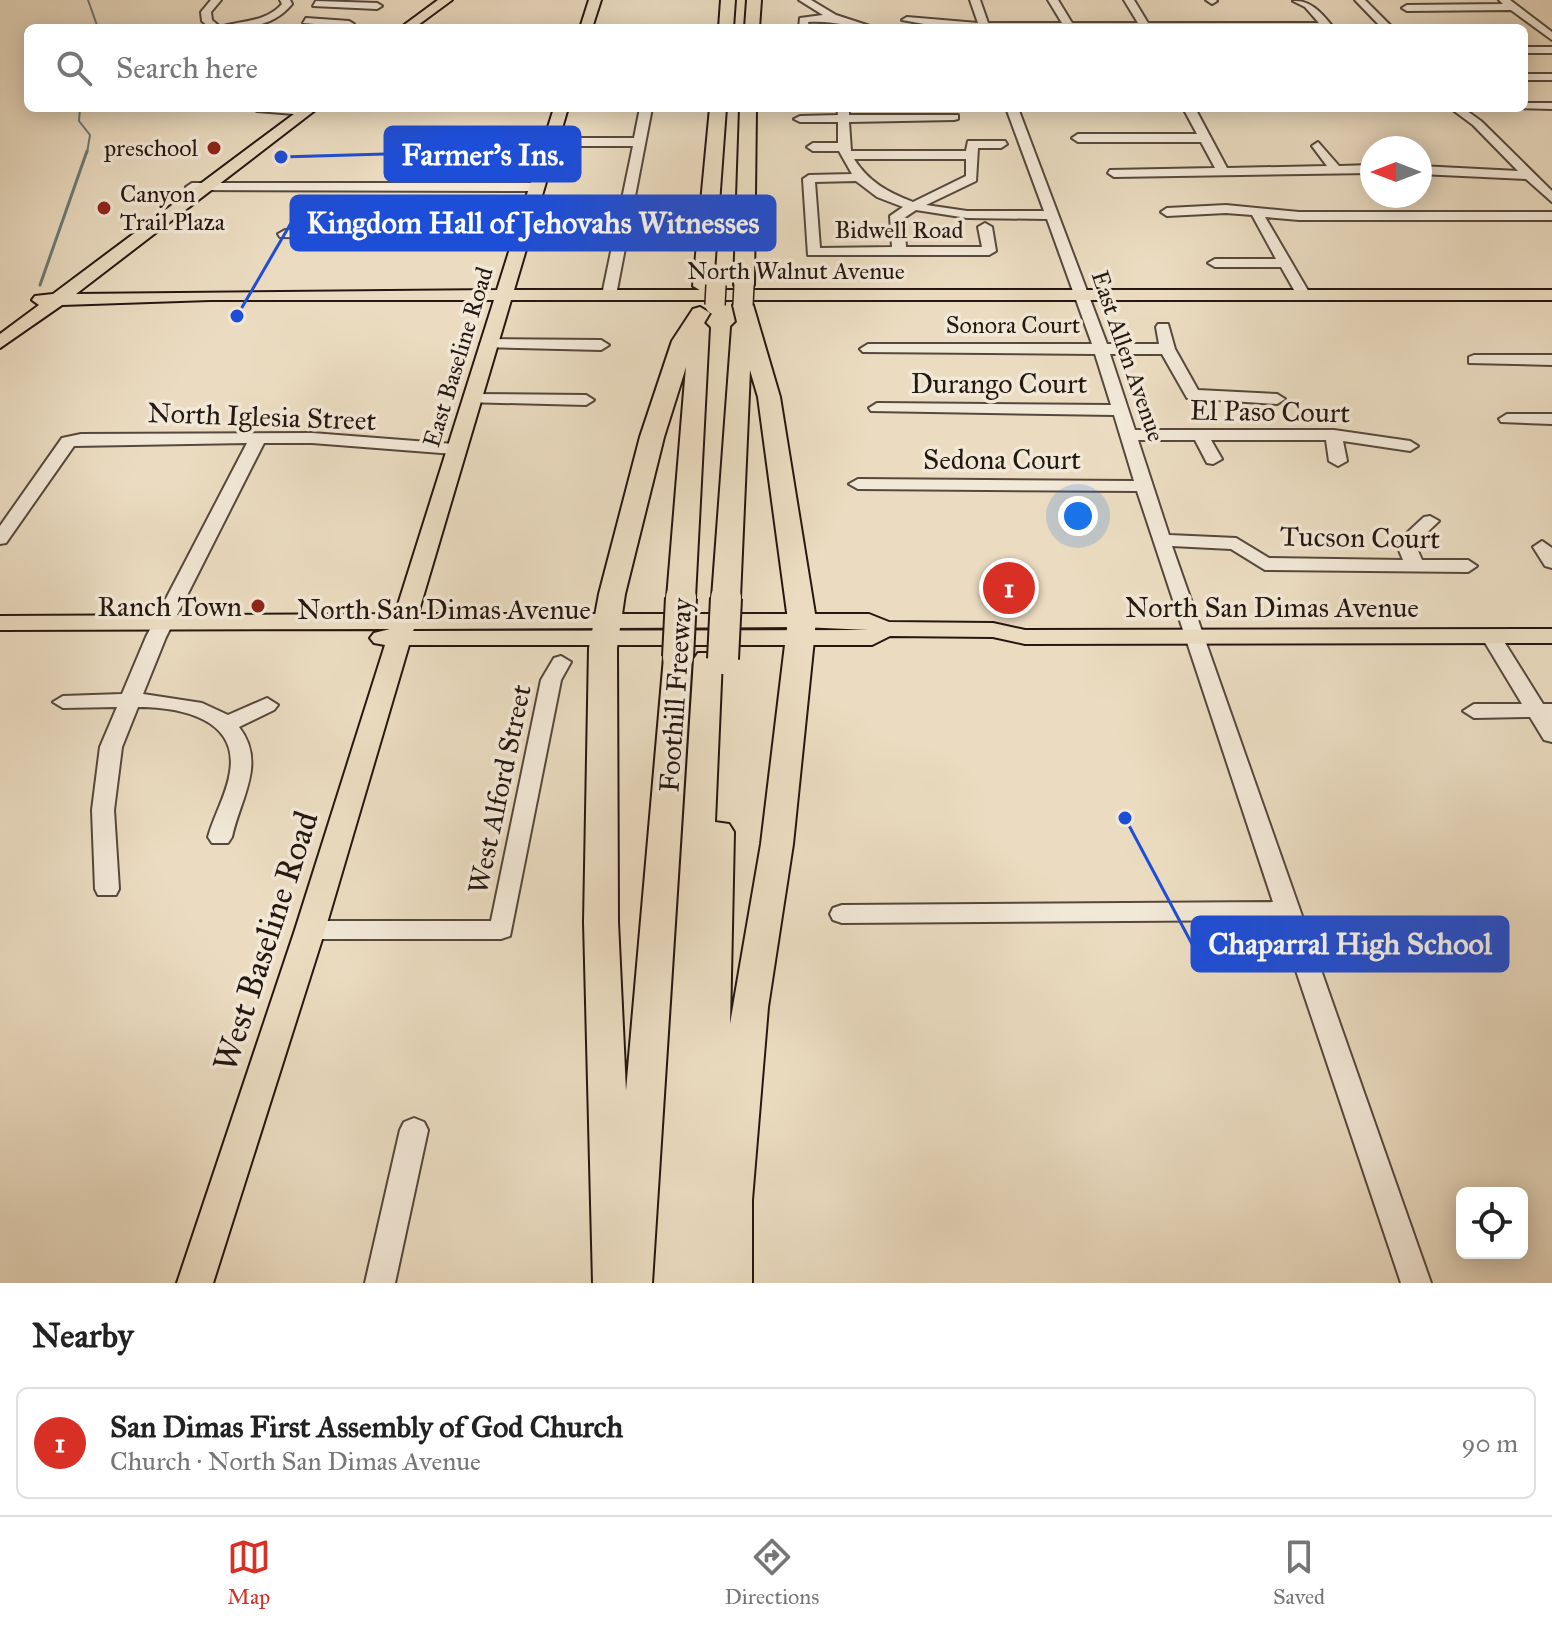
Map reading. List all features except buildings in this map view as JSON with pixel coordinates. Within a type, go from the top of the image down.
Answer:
[{"type":"highway","points":[[726,24],[728,0]]},
{"type":"highway","points":[[735,24],[736,0]]},
{"type":"highway","points":[[747,0],[746,13],[753,14]]},
{"type":"highway","name":"Foothill Freeway","points":[[718,112],[720,297]]},
{"type":"highway","points":[[675,1283],[703,658],[719,598],[720,297],[729,112]]},
{"type":"highway","name":"Foothill Freeway","points":[[703,1283],[703,658],[681,598],[697,363],[720,297],[747,134],[748,112]]},
{"type":"highway","points":[[720,297],[769,397],[802,630],[777,844],[750,1007],[732,1200],[731,1283]]},
{"type":"highway","points":[[614,1283],[601,922],[606,630],[625,537],[652,437],[683,341],[720,297]]},
{"type":"highway","name":"Foothill Freeway","points":[[631,1283],[674,712],[703,658]]},
{"type":"highway","points":[[658,1283],[693,730],[674,712]]},
{"type":"main road","points":[[412,24],[446,0]]},
{"type":"main road","points":[[425,24],[458,0]]},
{"type":"main road","points":[[587,24],[595,0]]},
{"type":"main road","points":[[0,331],[48,299],[299,112]]},
{"type":"main road","name":"East Baseline Road","points":[[400,629],[560,112]]},
{"type":"main road","name":"North Walnut Avenue","points":[[48,299],[503,295],[1552,295]]},
{"type":"main road","points":[[0,343],[48,299]]},
{"type":"main road","name":"North San Dimas Avenue","points":[[0,623],[160,630]]},
{"type":"main road","name":"North San Dimas Avenue","points":[[0,637],[160,630],[400,629],[802,630],[872,638],[884,629],[993,630],[1025,637],[1192,629],[1552,623]]},
{"type":"main road","name":"West Baseline Road","points":[[195,1283],[310,930],[400,629]]},
{"type":"main road","name":"North San Dimas Avenue","points":[[1192,629],[1552,636]]},
{"type":"street","points":[[211,24],[207,21],[206,12],[216,0]]},
{"type":"street","points":[[283,12],[287,4],[285,0]]},
{"type":"street","points":[[804,0],[833,17],[857,24]]},
{"type":"street","points":[[975,0],[984,24]]},
{"type":"street","points":[[1053,0],[1067,24]]},
{"type":"street","points":[[1129,0],[1143,24]]},
{"type":"street","points":[[1349,0],[1372,24]]},
{"type":"street","points":[[1360,0],[1384,24]]},
{"type":"street","points":[[1298,1],[1308,5],[1325,24]]},
{"type":"street","points":[[1407,8],[1430,3],[1508,3],[1527,24],[1552,20]]},
{"type":"street","points":[[250,24],[283,12],[332,5],[377,6]]},
{"type":"street","points":[[305,24],[317,9]]},
{"type":"street","points":[[804,24],[803,20],[833,17]]},
{"type":"street","points":[[907,20],[952,24]]},
{"type":"street","points":[[1528,24],[1552,37]]},
{"type":"street","points":[[1528,50],[1552,50]]},
{"type":"street","points":[[1528,77],[1552,77]]},
{"type":"street","points":[[1528,106],[1552,106]]},
{"type":"street","points":[[609,295],[645,112]]},
{"type":"street","points":[[800,119],[844,114],[865,118],[873,127],[955,126],[952,112]]},
{"type":"street","name":"East Allen Avenue","points":[[1013,112],[1049,215],[1101,348],[1161,540],[1416,1283]]},
{"type":"street","points":[[1191,112],[1222,170]]},
{"type":"street","points":[[1462,112],[1477,123],[1552,198]]},
{"type":"street","points":[[1471,112],[1478,118],[1477,123]]},
{"type":"street","points":[[844,114],[846,151],[858,177],[874,190],[912,205],[967,216],[1049,215]]},
{"type":"street","points":[[1078,138],[1207,138]]},
{"type":"street","points":[[550,142],[639,142]]},
{"type":"street","points":[[813,147],[846,151],[971,149],[1001,144]]},
{"type":"street","points":[[1318,146],[1335,169]]},
{"type":"street","points":[[899,252],[897,216],[912,205],[972,178],[971,149]]},
{"type":"street","points":[[1114,173],[1360,169]]},
{"type":"street","points":[[1432,169],[1529,175]]},
{"type":"street","name":"Bidwell Road","points":[[858,177],[809,179],[813,252],[989,251],[985,227]]},
{"type":"street","points":[[199,187],[535,187]]},
{"type":"street","points":[[1255,210],[1303,294]]},
{"type":"street","points":[[1167,212],[1255,210],[1299,216],[1552,216]]},
{"type":"street","points":[[285,234],[520,237]]},
{"type":"street","points":[[1215,263],[1284,263]]},
{"type":"street","points":[[1163,327],[1167,349],[1193,395],[1277,399]]},
{"type":"street","points":[[488,344],[601,345]]},
{"type":"street","name":"Sonora Court","points":[[868,349],[1167,349]]},
{"type":"street","points":[[1474,360],[1552,360]]},
{"type":"street","points":[[470,399],[586,400]]},
{"type":"street","name":"Durango Court","points":[[877,408],[1121,410]]},
{"type":"street","points":[[1507,419],[1552,419]]},
{"type":"street","points":[[1200,434],[1213,459]]},
{"type":"street","name":"El Paso Court","points":[[1129,435],[1334,435],[1410,446]]},
{"type":"street","points":[[1334,435],[1338,461]]},
{"type":"street","points":[[107,889],[103,810],[111,747],[160,630],[258,438]]},
{"type":"street","name":"North Iglesia Street","points":[[0,539],[68,442],[312,438],[454,449]]},
{"type":"street","name":"Sedona Court","points":[[858,484],[1145,486]]},
{"type":"street","points":[[1415,565],[1405,543],[1430,521]]},
{"type":"street","points":[[1236,544],[1245,525]]},
{"type":"street","name":"Tucson Court","points":[[1161,540],[1236,544],[1265,564],[1468,566]]},
{"type":"street","points":[[1491,636],[1545,710],[1552,735]]},
{"type":"street","name":"West Alford Street","points":[[310,930],[501,930],[551,680],[561,662]]},
{"type":"street","points":[[63,702],[128,701],[200,707],[227,724],[239,742],[242,768],[223,815],[220,837]]},
{"type":"street","points":[[227,724],[267,705]]},
{"type":"street","points":[[1474,711],[1545,710]]},
{"type":"street","points":[[842,914],[1287,911]]},
{"type":"street","points":[[380,1283],[414,1130]]},
{"type":"waterway","points":[[88,0],[97,24]]},
{"type":"waterway","points":[[80,112],[79,121],[90,135],[87,153]]},
{"type":"waterway","points":[[40,285],[87,151]]},
{"type":"place","name":"preschool","points":[[214,148]]},
{"type":"place","name":"Farmer's Ins.","points":[[281,157]]},
{"type":"place","name":"Canyon Trail Plaza","points":[[104,208]]},
{"type":"place","name":"Kingdom Hall of Jehovahs Witnesses","points":[[237,316]]},
{"type":"place","name":"San Dimas First Assembly of God Church","points":[[1009,588]]},
{"type":"place","name":"Ranch Town","points":[[258,606]]},
{"type":"place","name":"Chaparral High School","points":[[1125,818]]}]
